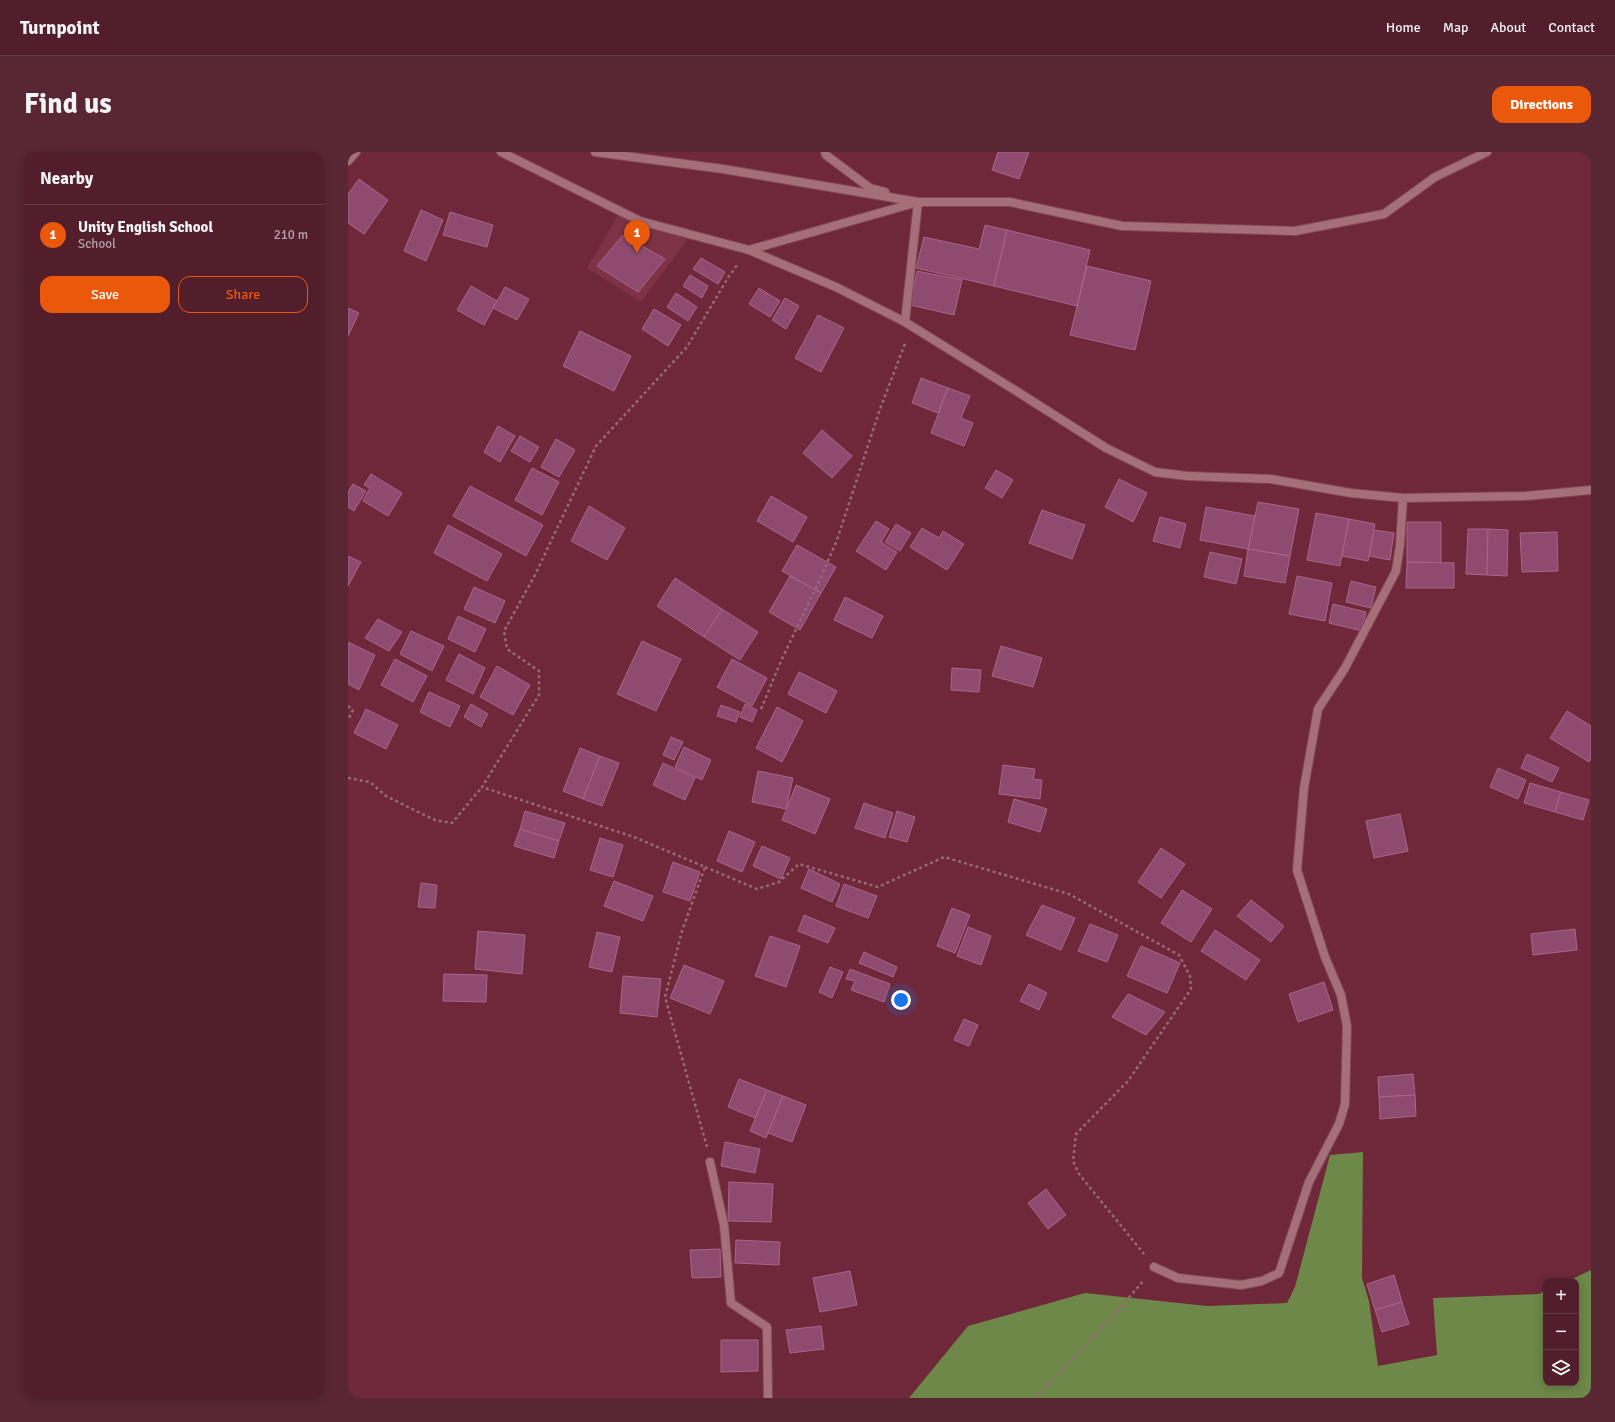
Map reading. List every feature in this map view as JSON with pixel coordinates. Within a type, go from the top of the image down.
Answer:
[{"type":"street","points":[[348,161],[356,152]]},
{"type":"street","points":[[501,152],[640,221],[749,250],[836,287],[908,324],[1106,448],[1156,472],[1187,476],[1270,479],[1351,493],[1403,498],[1526,496],[1591,490]]},
{"type":"street","points":[[595,152],[723,169],[918,202],[1010,202],[1122,226],[1295,231],[1384,214],[1435,177],[1487,152]]},
{"type":"street","points":[[825,152],[826,155],[870,188],[918,202]]},
{"type":"street","points":[[749,250],[918,202]]},
{"type":"street","points":[[908,324],[918,202]]},
{"type":"street","points":[[1154,1267],[1178,1278],[1241,1285],[1262,1281],[1279,1273],[1309,1182],[1339,1124],[1345,1104],[1347,1026],[1341,996],[1325,957],[1297,870],[1304,788],[1318,709],[1345,668],[1396,571],[1400,545],[1403,498]]},
{"type":"street","points":[[710,1162],[724,1225],[731,1304],[767,1327],[768,1398]]},
{"type":"path","points":[[348,778],[370,782],[386,796],[410,808],[435,820],[452,823],[482,787],[539,694],[539,671],[507,649],[504,631],[535,575],[596,446],[687,347],[729,276],[749,250]]},
{"type":"path","points":[[761,709],[780,662],[837,540],[908,324]]},
{"type":"path","points":[[348,706],[353,710],[348,720]]},
{"type":"path","points":[[482,787],[634,836],[757,889],[779,882],[799,864],[878,887],[944,857],[1069,894],[1179,955],[1190,976],[1191,989],[1128,1080],[1076,1134],[1073,1161],[1079,1174],[1154,1267],[1107,1323],[1034,1398]]},
{"type":"path","points":[[705,867],[682,932],[665,997],[706,1142],[710,1162]]},
{"type":"shaded area","points":[[618,215],[689,237],[641,302],[587,268]]},
{"type":"green space","points":[[1363,1152],[1362,1278],[1369,1301],[1378,1366],[1437,1355],[1433,1298],[1539,1294],[1543,1292],[1543,1386],[1579,1386],[1579,1278],[1574,1278],[1591,1270],[1591,1398],[909,1398],[968,1326],[1085,1293],[1207,1306],[1287,1303],[1295,1287],[1330,1155]]},
{"type":"building","points":[[998,152],[1029,152],[1019,179],[992,170]]},
{"type":"building","points":[[359,179],[388,200],[364,234],[348,223],[348,194]]},
{"type":"building","points":[[421,210],[443,220],[426,261],[404,251]]},
{"type":"building","points":[[450,212],[493,225],[487,247],[443,235]]},
{"type":"building","points":[[985,225],[1007,230],[994,286],[916,268],[924,237],[979,249]]},
{"type":"building","points":[[1007,230],[1090,250],[1077,306],[994,286]]},
{"type":"building","points":[[623,235],[665,259],[638,292],[597,266]]},
{"type":"building","points":[[701,258],[725,272],[718,284],[693,269]]},
{"type":"building","points":[[1087,266],[1151,281],[1135,350],[1070,335]]},
{"type":"building","points":[[917,271],[962,280],[954,315],[910,305]]},
{"type":"building","points":[[690,275],[708,286],[702,298],[683,286]]},
{"type":"building","points":[[471,286],[497,301],[484,325],[457,310]]},
{"type":"building","points":[[505,287],[529,299],[517,320],[493,308]]},
{"type":"building","points":[[759,288],[780,301],[770,317],[749,304]]},
{"type":"building","points":[[676,293],[697,307],[688,321],[667,307]]},
{"type":"building","points":[[785,298],[799,306],[786,329],[772,320]]},
{"type":"building","points":[[348,308],[359,313],[348,336]]},
{"type":"building","points":[[654,309],[681,325],[668,346],[642,329]]},
{"type":"building","points":[[818,315],[844,328],[821,372],[795,358]]},
{"type":"building","points":[[580,331],[631,356],[614,391],[563,366]]},
{"type":"building","points":[[921,378],[948,388],[938,413],[912,403]]},
{"type":"building","points":[[948,388],[970,396],[961,418],[973,423],[964,446],[931,433]]},
{"type":"building","points":[[498,426],[515,436],[500,462],[484,452]]},
{"type":"building","points":[[822,430],[852,456],[832,478],[803,453]]},
{"type":"building","points":[[520,436],[539,447],[530,462],[511,451]]},
{"type":"building","points":[[556,439],[575,450],[559,477],[541,467]]},
{"type":"building","points":[[532,468],[559,482],[542,515],[515,500]]},
{"type":"building","points":[[996,470],[1013,480],[1002,498],[985,488]]},
{"type":"building","points":[[371,474],[402,493],[388,516],[363,501],[370,488],[364,485]]},
{"type":"building","points":[[1119,479],[1147,493],[1133,522],[1105,507]]},
{"type":"building","points":[[353,484],[366,491],[354,511],[348,507],[348,492]]},
{"type":"building","points":[[470,486],[543,525],[526,556],[453,516]]},
{"type":"building","points":[[771,496],[807,517],[793,542],[757,521]]},
{"type":"building","points":[[1258,502],[1299,509],[1290,556],[1248,549]]},
{"type":"building","points":[[589,506],[625,528],[607,560],[571,541]]},
{"type":"building","points":[[1206,507],[1255,516],[1248,549],[1200,540]]},
{"type":"building","points":[[1042,510],[1085,525],[1072,559],[1029,543]]},
{"type":"building","points":[[1316,513],[1349,519],[1340,566],[1307,560]]},
{"type":"building","points":[[1160,517],[1186,524],[1180,548],[1153,541]]},
{"type":"building","points":[[1349,519],[1375,524],[1368,561],[1342,556]]},
{"type":"building","points":[[876,521],[889,529],[881,542],[897,552],[886,570],[856,551]]},
{"type":"building","points":[[1407,522],[1441,522],[1441,563],[1407,562]]},
{"type":"building","points":[[896,524],[911,533],[900,551],[885,542]]},
{"type":"building","points":[[448,525],[502,554],[487,581],[434,553]]},
{"type":"building","points":[[922,528],[939,538],[943,531],[964,544],[947,570],[910,547]]},
{"type":"building","points":[[1468,529],[1488,529],[1487,575],[1466,574]]},
{"type":"building","points":[[1488,529],[1508,530],[1507,576],[1487,575]]},
{"type":"building","points":[[1374,530],[1394,533],[1390,560],[1369,556]]},
{"type":"building","points":[[1557,532],[1558,571],[1522,572],[1520,533]]},
{"type":"building","points":[[797,545],[836,567],[821,593],[782,571]]},
{"type":"building","points":[[1248,549],[1290,556],[1285,583],[1244,576]]},
{"type":"building","points":[[1210,552],[1242,559],[1236,584],[1204,577]]},
{"type":"building","points":[[348,556],[361,562],[348,586]]},
{"type":"building","points":[[1407,562],[1454,563],[1454,588],[1406,588]]},
{"type":"building","points":[[790,576],[821,593],[800,630],[769,612]]},
{"type":"building","points":[[1297,576],[1332,583],[1325,621],[1289,614]]},
{"type":"building","points":[[675,578],[722,609],[704,637],[657,606]]},
{"type":"building","points":[[1351,581],[1376,587],[1371,608],[1346,602]]},
{"type":"building","points":[[474,587],[505,601],[495,623],[464,609]]},
{"type":"building","points":[[845,597],[883,616],[872,638],[834,620]]},
{"type":"building","points":[[1333,604],[1366,612],[1362,631],[1329,623]]},
{"type":"building","points":[[722,609],[758,632],[740,660],[704,637]]},
{"type":"building","points":[[458,616],[486,629],[475,652],[448,639]]},
{"type":"building","points":[[378,619],[402,632],[389,651],[365,638]]},
{"type":"building","points":[[411,631],[444,646],[432,671],[400,654]]},
{"type":"building","points":[[642,641],[681,659],[656,711],[617,694]]},
{"type":"building","points":[[348,642],[375,655],[359,690],[348,684]]},
{"type":"building","points":[[1001,646],[1042,658],[1033,687],[992,676]]},
{"type":"building","points":[[459,654],[485,668],[473,694],[446,680]]},
{"type":"building","points":[[395,659],[427,676],[413,702],[381,685]]},
{"type":"building","points":[[732,659],[767,678],[752,706],[717,687]]},
{"type":"building","points":[[497,666],[530,685],[513,715],[480,697]]},
{"type":"building","points":[[952,668],[981,670],[979,692],[951,690]]},
{"type":"building","points":[[799,672],[837,691],[826,713],[788,694]]},
{"type":"building","points":[[429,692],[460,706],[450,727],[420,712]]},
{"type":"building","points":[[471,704],[488,714],[481,727],[464,717]]},
{"type":"building","points":[[745,704],[757,710],[752,722],[740,717]]},
{"type":"building","points":[[721,705],[740,712],[736,722],[717,716]]},
{"type":"building","points":[[777,707],[803,721],[782,762],[756,748]]},
{"type":"building","points":[[366,709],[398,725],[386,749],[354,733]]},
{"type":"building","points":[[1567,711],[1591,726],[1591,759],[1589,762],[1550,738]]},
{"type":"building","points":[[671,737],[683,742],[674,760],[663,755]]},
{"type":"building","points":[[684,747],[711,760],[702,780],[675,767]]},
{"type":"building","points":[[580,748],[600,756],[583,799],[563,791]]},
{"type":"building","points":[[1527,754],[1559,768],[1552,782],[1521,768]]},
{"type":"building","points":[[600,756],[619,763],[602,806],[583,799]]},
{"type":"building","points":[[663,763],[695,778],[685,800],[653,785]]},
{"type":"building","points":[[1003,765],[1035,769],[1033,779],[1042,780],[1040,799],[999,794]]},
{"type":"building","points":[[1498,768],[1526,780],[1518,799],[1490,787]]},
{"type":"building","points":[[758,771],[793,778],[786,809],[752,802]]},
{"type":"building","points":[[1530,783],[1561,792],[1555,812],[1524,803]]},
{"type":"building","points":[[796,785],[830,799],[815,834],[782,820]]},
{"type":"building","points":[[1561,792],[1589,800],[1583,820],[1555,812]]},
{"type":"building","points":[[1014,799],[1047,809],[1040,832],[1008,822]]},
{"type":"building","points":[[864,803],[893,813],[885,838],[855,828]]},
{"type":"building","points":[[525,811],[565,823],[559,841],[520,829]]},
{"type":"building","points":[[897,811],[915,817],[907,842],[889,837]]},
{"type":"building","points":[[1400,814],[1408,851],[1374,858],[1366,821]]},
{"type":"building","points":[[520,829],[559,841],[554,858],[514,846]]},
{"type":"building","points":[[729,831],[755,842],[742,872],[717,861]]},
{"type":"building","points":[[600,838],[623,845],[613,877],[590,870]]},
{"type":"building","points":[[762,846],[790,858],[781,879],[753,866]]},
{"type":"building","points":[[1161,848],[1185,864],[1161,898],[1138,882]]},
{"type":"building","points":[[673,862],[700,872],[690,901],[663,892]]},
{"type":"building","points":[[809,869],[840,884],[832,902],[801,888]]},
{"type":"building","points":[[614,881],[653,896],[643,921],[604,906]]},
{"type":"building","points":[[421,883],[437,885],[435,908],[418,907]]},
{"type":"building","points":[[844,884],[877,896],[868,918],[836,906]]},
{"type":"building","points":[[1182,890],[1212,909],[1191,942],[1161,923]]},
{"type":"building","points":[[1251,900],[1284,926],[1271,942],[1237,916]]},
{"type":"building","points":[[1042,905],[1075,918],[1061,950],[1026,935]]},
{"type":"building","points":[[952,908],[970,915],[955,953],[937,946]]},
{"type":"building","points":[[804,915],[835,928],[828,943],[798,931]]},
{"type":"building","points":[[1090,924],[1118,935],[1107,962],[1078,951]]},
{"type":"building","points":[[968,927],[991,936],[981,965],[957,956]]},
{"type":"building","points":[[1575,929],[1577,950],[1533,955],[1531,934]]},
{"type":"building","points":[[1215,930],[1260,960],[1246,980],[1201,951]]},
{"type":"building","points":[[478,931],[525,935],[522,974],[475,969]]},
{"type":"building","points":[[597,932],[620,937],[612,972],[589,967]]},
{"type":"building","points":[[770,936],[800,946],[786,987],[755,976]]},
{"type":"building","points":[[1141,946],[1180,963],[1167,993],[1127,976]]},
{"type":"building","points":[[864,952],[897,967],[893,977],[859,963]]},
{"type":"building","points":[[684,965],[724,981],[710,1014],[670,998]]},
{"type":"building","points":[[830,967],[843,972],[832,998],[819,992]]},
{"type":"building","points":[[850,969],[890,984],[884,1002],[851,990],[855,981],[846,979]]},
{"type":"building","points":[[444,974],[487,975],[486,1002],[443,1001]]},
{"type":"building","points":[[623,976],[661,979],[657,1017],[620,1013]]},
{"type":"building","points":[[1324,982],[1333,1010],[1298,1022],[1289,994]]},
{"type":"building","points":[[1029,984],[1047,993],[1039,1010],[1020,1001]]},
{"type":"building","points":[[1128,994],[1165,1012],[1146,1035],[1112,1017]]},
{"type":"building","points":[[964,1019],[978,1025],[969,1046],[954,1040]]},
{"type":"building","points":[[1413,1074],[1415,1095],[1379,1097],[1378,1077]]},
{"type":"building","points":[[739,1079],[767,1090],[755,1118],[728,1107]]},
{"type":"building","points":[[767,1090],[783,1096],[766,1138],[750,1131]]},
{"type":"building","points":[[1415,1095],[1416,1116],[1380,1119],[1379,1097]]},
{"type":"building","points":[[783,1096],[806,1105],[792,1142],[768,1133]]},
{"type":"building","points":[[725,1142],[760,1149],[755,1173],[721,1166]]},
{"type":"building","points":[[729,1182],[773,1184],[771,1222],[728,1221]]},
{"type":"building","points":[[1046,1189],[1066,1215],[1048,1229],[1028,1203]]},
{"type":"building","points":[[736,1240],[780,1242],[779,1265],[735,1263]]},
{"type":"building","points":[[720,1249],[721,1277],[692,1278],[690,1250]]},
{"type":"building","points":[[850,1271],[857,1305],[820,1312],[813,1278]]},
{"type":"building","points":[[1394,1275],[1402,1302],[1375,1310],[1367,1284]]},
{"type":"building","points":[[1402,1302],[1409,1324],[1382,1332],[1375,1310]]},
{"type":"building","points":[[821,1326],[824,1349],[790,1353],[786,1330]]},
{"type":"building","points":[[721,1340],[758,1340],[758,1371],[721,1372]]},
{"type":"place","name":"Unity English School","points":[[637,253]]}]
